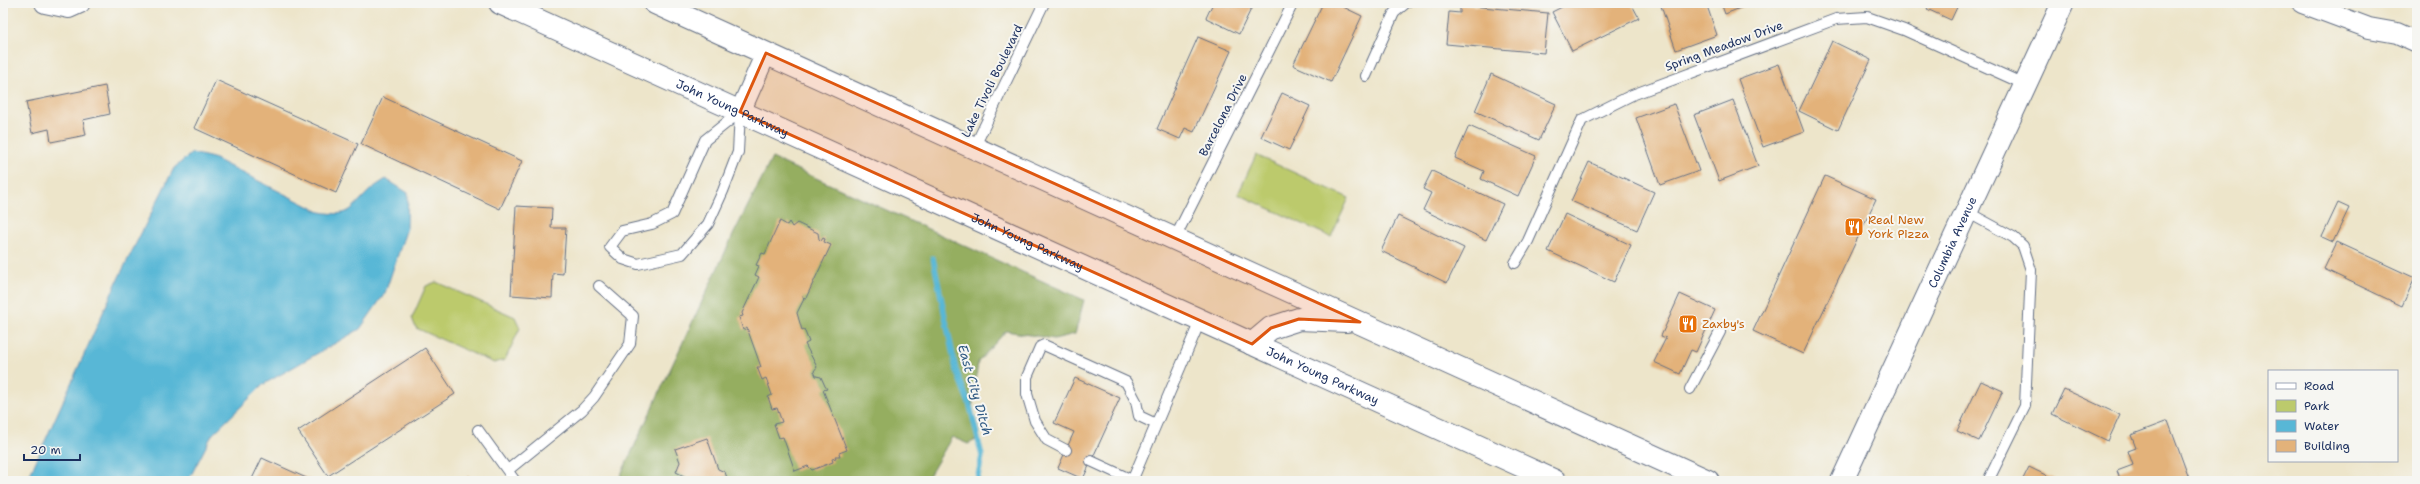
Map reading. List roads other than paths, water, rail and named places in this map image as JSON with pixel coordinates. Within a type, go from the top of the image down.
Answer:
[{"type":"main road","name":"John Young Parkway","points":[[500,3],[1555,481]]},
{"type":"main road","points":[[655,3],[1176,238],[1708,481]]},
{"type":"main road","name":"Columbia Avenue","points":[[1842,481],[2063,3]]},
{"type":"main road","points":[[1252,344],[1271,328],[1298,319],[1360,322]]},
{"type":"street","points":[[45,3],[68,8],[80,3]]},
{"type":"street","points":[[2302,3],[2370,28],[2397,33],[2417,42]]},
{"type":"street","points":[[740,112],[766,53]]},
{"type":"lane","name":"Lake Tivoli Boulevard","points":[[974,148],[1044,3]]},
{"type":"lane","name":"Barcelona Drive","points":[[1176,238],[1293,3]]},
{"type":"lane","points":[[1366,76],[1394,13],[1406,3]]},
{"type":"lane","name":"Spring Meadow Drive","points":[[1515,264],[1528,240],[1582,120],[1632,95],[1836,19],[1867,17],[1904,30],[2026,85]]},
{"type":"lane","points":[[740,112],[738,152],[723,192],[708,224],[682,254],[638,264],[623,259],[610,247],[622,231],[652,224],[672,214],[705,140],[740,112]]},
{"type":"lane","points":[[1967,212],[2013,236],[2023,246],[2031,270],[2025,406],[1988,481]]},
{"type":"lane","points":[[508,470],[582,410],[594,397],[630,344],[634,316],[599,286]]},
{"type":"lane","points":[[1091,461],[1132,480],[1200,321]]},
{"type":"lane","points":[[1690,389],[1720,332]]},
{"type":"lane","points":[[1066,450],[1047,440],[1035,421],[1027,394],[1027,377],[1040,347],[1044,345],[1126,382],[1136,401],[1138,416],[1156,424]]},
{"type":"lane","points":[[478,430],[515,481]]},
{"type":"water","points":[[192,153],[213,158],[320,212],[337,214],[348,211],[370,190],[386,179],[408,193],[407,228],[385,293],[360,329],[264,384],[212,435],[188,481],[27,481],[119,277],[174,168]]},
{"type":"waterway","name":"East City Ditch","points":[[933,258],[956,370],[970,406],[982,456],[977,481]]},
{"type":"place","name":"Real New York Pizza","points":[[1854,227]]},
{"type":"place","name":"Zaxby's","points":[[1688,324]]}]
